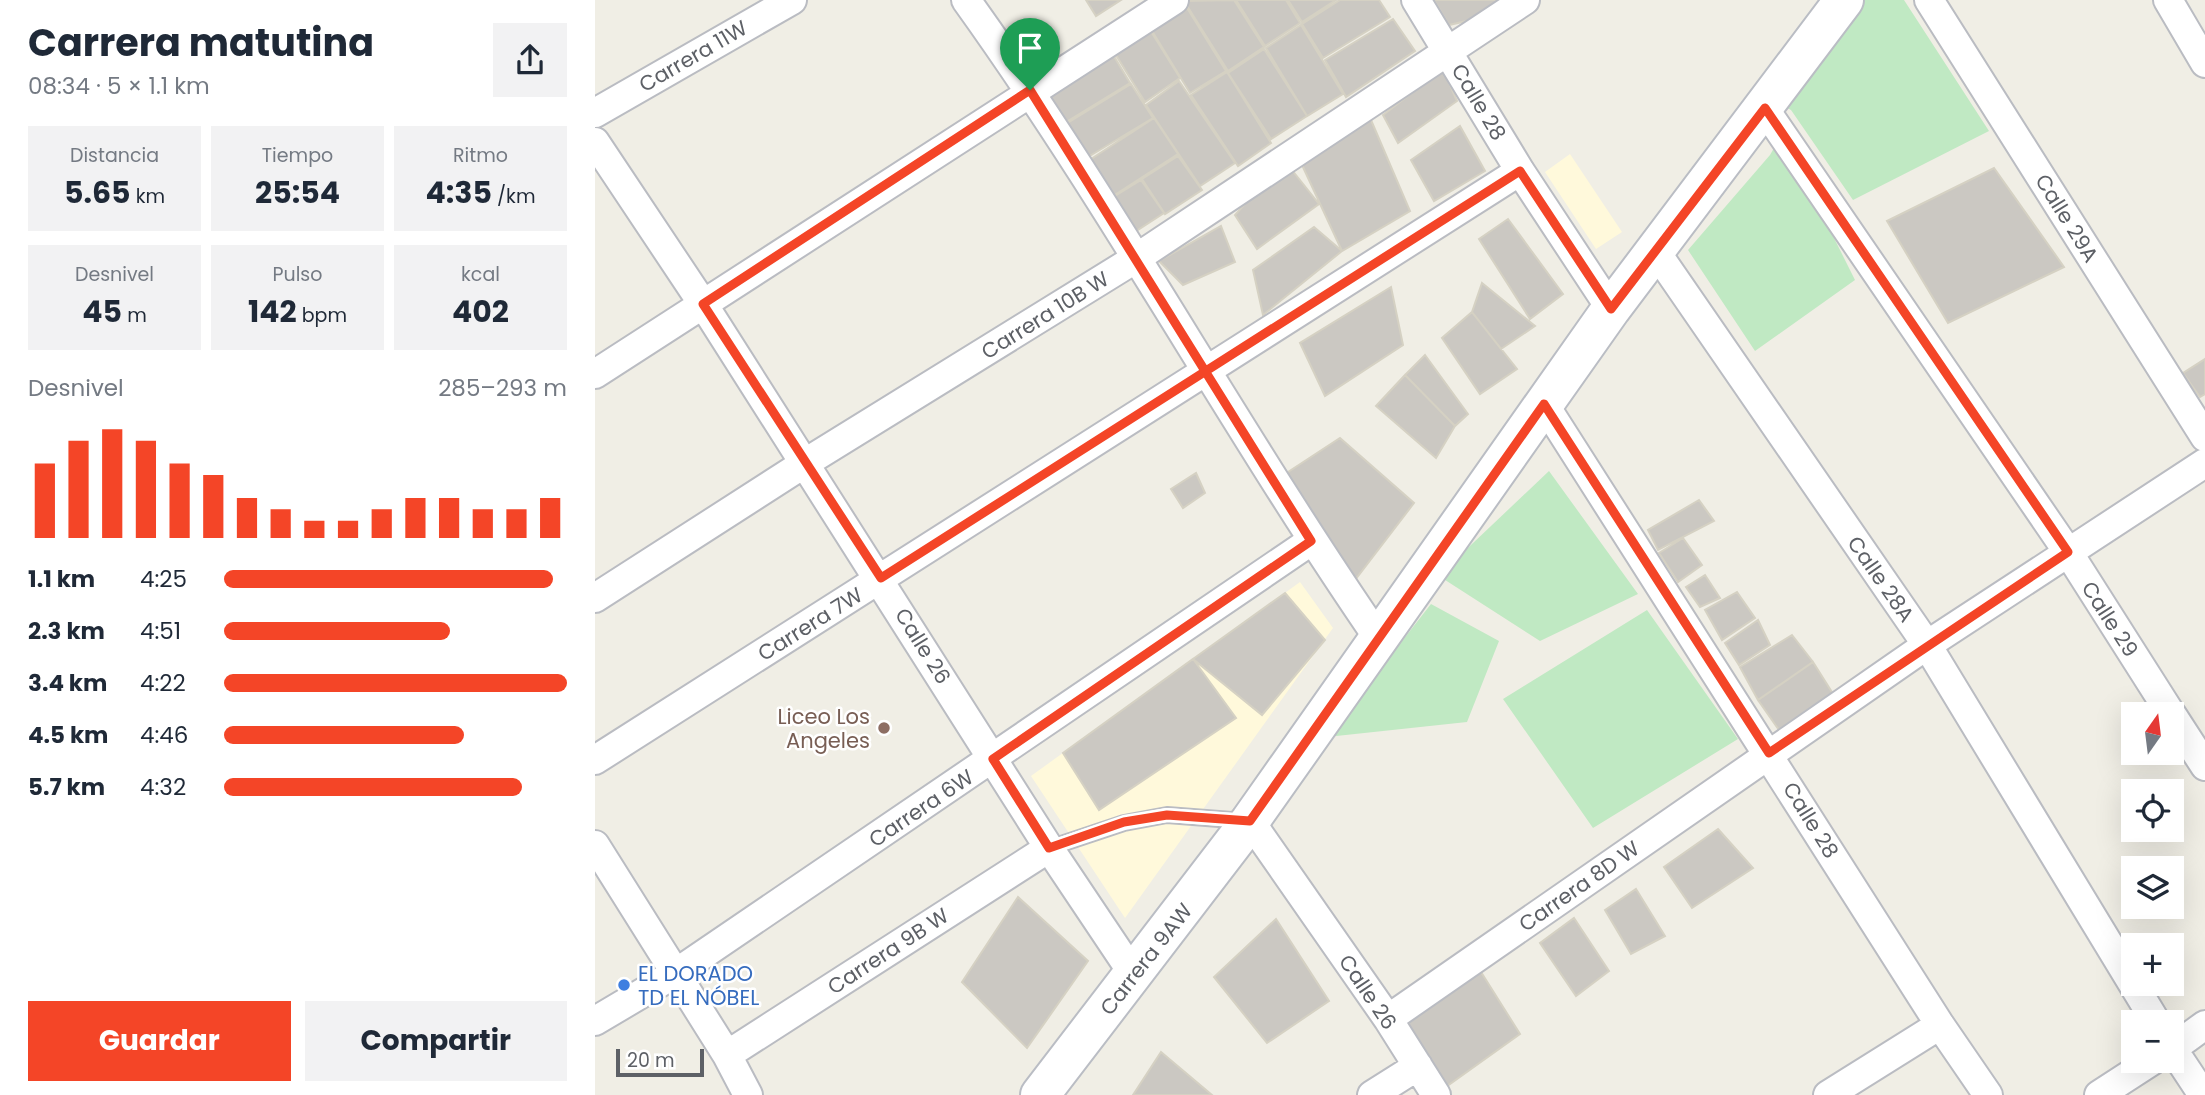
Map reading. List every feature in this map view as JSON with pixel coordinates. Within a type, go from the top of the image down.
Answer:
[{"type":"main road","name":"Carrera 9AW","points":[[1039,1095],[1250,821],[1611,309],[1844,0]]},
{"type":"street","name":"Carrera 11W","points":[[595,113],[792,0]]},
{"type":"street","points":[[966,0],[1030,90],[1311,541],[1380,639]]},
{"type":"street","points":[[595,374],[1030,90],[1174,0]]},
{"type":"street","name":"Calle 28","points":[[1416,0],[1520,171],[1611,309]]},
{"type":"street","name":"Carrera 10B W","points":[[595,598],[805,463],[1135,260],[1525,0]]},
{"type":"street","name":"Calle 29A","points":[[1929,0],[2205,437]]},
{"type":"street","points":[[2168,0],[2205,64]]},
{"type":"street","name":"Calle 29","points":[[1765,108],[2068,552],[2164,702]]},
{"type":"street","name":"Calle 26","points":[[595,142],[881,578],[1049,848],[1134,975]]},
{"type":"street","name":"Carrera 7W","points":[[595,760],[1520,171]]},
{"type":"street","name":"Calle 28A","points":[[1656,252],[1927,645],[2149,1010]]},
{"type":"street","name":"Calle 28","points":[[1544,404],[1940,1025],[1989,1095]]},
{"type":"street","name":"Carrera 8D W","points":[[1388,1019],[1927,645],[2205,463]]},
{"type":"street","name":"Carrera 6W","points":[[595,1021],[676,973],[1311,541]]},
{"type":"street","name":"Calle 29","points":[[2184,733],[2205,766]]},
{"type":"street","name":"Calle 26","points":[[1250,821],[1388,1019],[1436,1095]]},
{"type":"street","points":[[595,845],[727,1055],[748,1095]]},
{"type":"street","name":"Carrera 9B W","points":[[727,1055],[1049,848]]},
{"type":"street","points":[[1828,1095],[1940,1025]]},
{"type":"street","points":[[2184,1040],[2205,1025]]},
{"type":"street","points":[[1372,1095],[1418,1066]]},
{"type":"street","points":[[2184,1066],[2203,1095]]},
{"type":"street","points":[[2099,1095],[2133,1073]]},
{"type":"lane","points":[[1049,848],[1124,822],[1167,815],[1250,821]]},
{"type":"shaded area","points":[[1570,154],[1622,232],[1596,249],[1545,172]]},
{"type":"shaded area","points":[[1300,582],[1333,628],[1125,918],[1031,776]]},
{"type":"green space","points":[[1849,0],[1904,0],[1989,131],[1853,200],[1791,110],[1774,101]]},
{"type":"green space","points":[[1782,134],[1855,280],[1755,351],[1688,250],[1770,155]]},
{"type":"green space","points":[[1549,471],[1638,594],[1540,641],[1428,569],[1453,562]]},
{"type":"green space","points":[[1431,604],[1499,641],[1467,722],[1327,737]]},
{"type":"green space","points":[[1647,610],[1738,739],[1593,828],[1503,699]]},
{"type":"building","points":[[1086,0],[1121,0],[1096,16]]},
{"type":"building","points":[[1234,0],[1264,47],[1228,71],[1184,1]]},
{"type":"building","points":[[1236,0],[1286,0],[1300,23],[1265,46]]},
{"type":"building","points":[[1288,0],[1336,0],[1302,22]]},
{"type":"building","points":[[1340,0],[1379,0],[1390,17],[1323,58],[1302,24]]},
{"type":"building","points":[[1434,0],[1503,0],[1509,11],[1449,25]]},
{"type":"building","points":[[1184,3],[1226,71],[1190,93],[1149,26]]},
{"type":"building","points":[[1393,19],[1415,51],[1346,97],[1325,60]]},
{"type":"building","points":[[1147,25],[1180,78],[1145,102],[1111,47]]},
{"type":"building","points":[[1301,25],[1343,94],[1307,116],[1266,48]]},
{"type":"building","points":[[1109,48],[1130,83],[1058,127],[1038,94]]},
{"type":"building","points":[[1264,49],[1307,116],[1271,139],[1228,73]]},
{"type":"building","points":[[1443,69],[1457,101],[1398,143],[1383,115]]},
{"type":"building","points":[[1227,72],[1271,143],[1238,166],[1191,95]]},
{"type":"building","points":[[1179,81],[1235,163],[1200,186],[1146,105]]},
{"type":"building","points":[[1131,84],[1153,118],[1083,160],[1061,127]]},
{"type":"building","points":[[1365,106],[1410,211],[1342,251],[1296,152]]},
{"type":"building","points":[[1154,118],[1178,154],[1110,198],[1085,163]]},
{"type":"building","points":[[1460,126],[1485,171],[1434,201],[1411,160]]},
{"type":"building","points":[[1178,156],[1202,190],[1165,214],[1142,179]]},
{"type":"building","points":[[1284,160],[1319,204],[1257,249],[1235,215]]},
{"type":"building","points":[[1994,168],[2064,267],[1948,323],[1887,221]]},
{"type":"building","points":[[1141,180],[1164,213],[1130,235],[1110,199]]},
{"type":"building","points":[[1508,219],[1563,294],[1530,319],[1479,239]]},
{"type":"building","points":[[1221,226],[1235,262],[1183,285],[1159,261]]},
{"type":"building","points":[[1314,227],[1342,251],[1263,315],[1253,270]]},
{"type":"building","points":[[1482,283],[1535,326],[1501,349],[1472,312]]},
{"type":"building","points":[[1391,287],[1403,345],[1325,396],[1300,343]]},
{"type":"building","points":[[1472,312],[1517,369],[1480,394],[1442,338]]},
{"type":"building","points":[[1425,355],[1468,414],[1455,426],[1405,375]]},
{"type":"building","points":[[2205,359],[2205,394],[2200,397],[2183,373]]},
{"type":"building","points":[[1405,375],[1455,426],[1436,458],[1376,406]]},
{"type":"building","points":[[1340,438],[1414,503],[1355,580],[1282,476]]},
{"type":"building","points":[[1196,473],[1205,493],[1183,508],[1171,489]]},
{"type":"building","points":[[1699,500],[1714,521],[1658,550],[1648,530]]},
{"type":"building","points":[[1683,538],[1702,565],[1678,582],[1659,553]]},
{"type":"building","points":[[1705,575],[1720,598],[1700,607],[1686,587]]},
{"type":"building","points":[[1737,592],[1755,618],[1722,640],[1705,610]]},
{"type":"building","points":[[1285,593],[1325,640],[1262,715],[1193,659]]},
{"type":"building","points":[[1758,620],[1770,645],[1739,665],[1725,643]]},
{"type":"building","points":[[1792,635],[1813,662],[1758,700],[1740,667]]},
{"type":"building","points":[[1193,659],[1236,718],[1099,810],[1063,753]]},
{"type":"building","points":[[1813,662],[1835,697],[1781,733],[1758,700]]},
{"type":"building","points":[[1718,829],[1753,868],[1692,908],[1664,867]]},
{"type":"building","points":[[1636,889],[1665,936],[1631,954],[1605,910]]},
{"type":"building","points":[[1018,897],[1088,961],[1027,1048],[962,982]]},
{"type":"building","points":[[1574,918],[1609,971],[1576,996],[1540,943]]},
{"type":"building","points":[[1276,919],[1329,1001],[1267,1043],[1214,977]]},
{"type":"building","points":[[1481,972],[1520,1034],[1443,1089],[1407,1023]]},
{"type":"building","points":[[1161,1052],[1212,1095],[1133,1095]]},
{"type":"place","name":"Liceo Los Angeles","points":[[884,728]]},
{"type":"place","name":"EL DORADO TD EL NÓBEL","points":[[624,985]]},
{"type":"route","points":[[1030,90],[703,304],[881,578],[1206,370],[1520,171],[1611,309],[1765,108],[2068,552],[1769,753],[1544,404],[1250,821],[1167,815],[1124,822],[1049,848],[993,759],[1311,541],[1206,370],[1030,90]]}]
